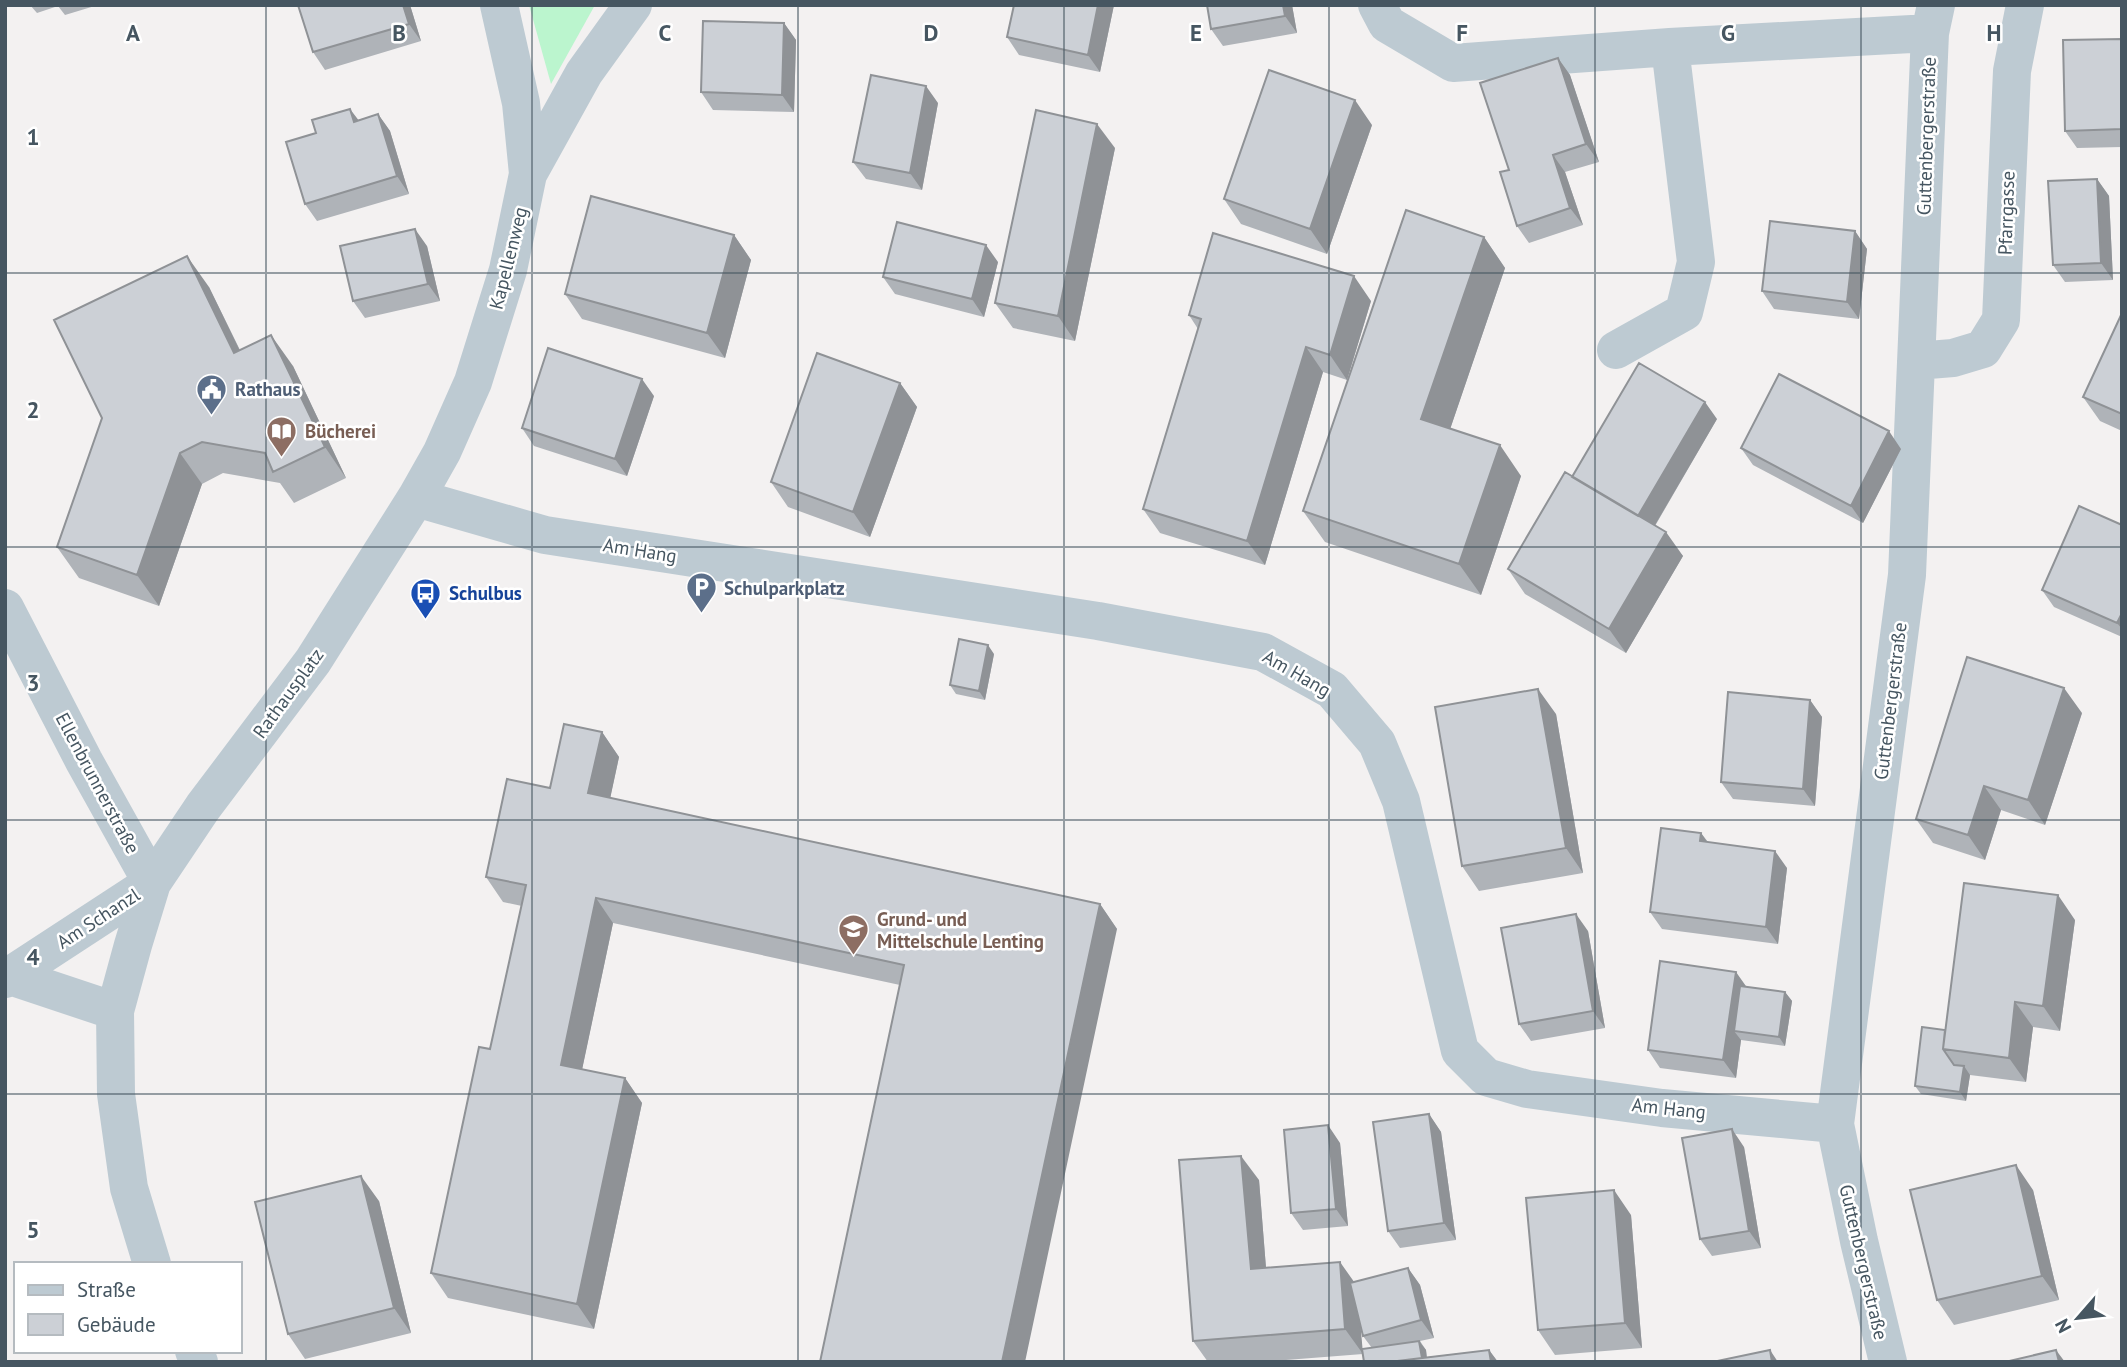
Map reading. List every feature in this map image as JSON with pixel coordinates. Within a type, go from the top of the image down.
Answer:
[{"type":"street","name":"Kapellenweg","points":[[416,498],[442,452],[473,382],[508,270],[528,174],[521,103],[499,5]]},
{"type":"street","points":[[528,174],[584,73],[633,5]]},
{"type":"street","name":"Guttenbergerstraße","points":[[1377,5],[1387,24],[1453,63],[1670,47],[1933,19],[1907,575],[1835,1124],[1888,1362]]},
{"type":"street","name":"Pfarrgasse","points":[[1916,361],[1953,359],[1983,349],[2001,320],[2012,71],[2025,5]]},
{"type":"street","points":[[1616,350],[1684,312],[1696,262],[1670,47]]},
{"type":"street","name":"Rathausplatz","points":[[152,883],[203,807],[313,661],[416,498]]},
{"type":"street","name":"Am Hang","points":[[416,498],[545,535],[1098,621],[1263,652],[1332,690],[1377,743],[1401,801],[1460,1051],[1486,1077],[1527,1089],[1649,1106],[1835,1124]]},
{"type":"street","name":"Ellenbrunnerstraße","points":[[5,608],[84,761],[152,883]]},
{"type":"street","points":[[151,1262],[129,1188],[116,1094],[115,1010],[152,883]]},
{"type":"street","name":"Am Schanzl","points":[[7,977],[152,883]]},
{"type":"street","name":"Am Schanzl","points":[[7,977],[115,1010]]},
{"type":"green space","points":[[529,5],[595,5],[551,84]]},
{"type":"building","points":[[298,5],[403,5],[409,24],[313,52]]},
{"type":"building","points":[[1014,5],[1098,5],[1088,55],[1007,37]]},
{"type":"building","points":[[1207,5],[1283,5],[1285,16],[1211,29]]},
{"type":"building","points":[[703,21],[784,23],[782,95],[701,92]]},
{"type":"building","points":[[2122,39],[2122,129],[2065,131],[2063,40]]},
{"type":"building","points":[[1558,58],[1586,144],[1553,155],[1570,208],[1517,226],[1500,172],[1509,170],[1480,83]]},
{"type":"building","points":[[1269,70],[1355,100],[1310,229],[1224,199]]},
{"type":"building","points":[[871,75],[926,86],[910,173],[853,162]]},
{"type":"building","points":[[350,109],[354,122],[378,114],[397,176],[305,204],[286,142],[316,133],[312,120]]},
{"type":"building","points":[[1036,110],[1097,124],[1058,316],[995,303]]},
{"type":"building","points":[[2097,179],[2101,263],[2053,265],[2048,181]]},
{"type":"building","points":[[591,196],[734,235],[707,333],[565,294]]},
{"type":"building","points":[[1406,210],[1484,237],[1421,419],[1500,445],[1459,564],[1303,511]]},
{"type":"building","points":[[1770,221],[1855,231],[1847,302],[1762,291]]},
{"type":"building","points":[[897,222],[986,245],[972,299],[883,277]]},
{"type":"building","points":[[415,229],[428,284],[353,301],[340,246]]},
{"type":"building","points":[[1213,233],[1354,276],[1330,355],[1306,347],[1247,541],[1143,509],[1201,319],[1189,315]]},
{"type":"building","name":"Rathaus","points":[[187,256],[234,353],[271,335],[325,447],[273,472],[265,453],[202,442],[180,453],[137,575],[57,547],[102,418],[54,320]]},
{"type":"building","points":[[2122,313],[2122,414],[2083,397]]},
{"type":"building","points":[[548,348],[642,379],[615,459],[522,428]]},
{"type":"building","points":[[817,353],[900,383],[853,512],[771,482]]},
{"type":"building","points":[[1639,363],[1705,402],[1638,516],[1572,477]]},
{"type":"building","points":[[1779,374],[1889,431],[1851,506],[1741,448]]},
{"type":"building","points":[[1565,472],[1666,532],[1609,629],[1508,569]]},
{"type":"building","points":[[2079,506],[2122,525],[2122,613],[2117,623],[2042,590]]},
{"type":"building","points":[[959,639],[988,645],[979,691],[950,685]]},
{"type":"building","points":[[1967,657],[2064,688],[2028,800],[1984,786],[1968,835],[1916,819]]},
{"type":"building","points":[[1538,689],[1566,848],[1462,866],[1435,707]]},
{"type":"building","points":[[1728,692],[1810,700],[1803,789],[1721,782]]},
{"type":"building","points":[[564,724],[602,732],[588,793],[1100,904],[1002,1362],[820,1362],[904,965],[596,898],[561,1065],[625,1078],[577,1304],[431,1273],[479,1047],[490,1049],[526,885],[486,877],[507,779],[550,788]]},
{"type":"building","points":[[1661,828],[1701,833],[1700,841],[1775,851],[1766,927],[1650,912]]},
{"type":"building","points":[[1964,883],[2058,895],[2043,1006],[2015,1002],[2009,1058],[1943,1049]]},
{"type":"building","points":[[1576,914],[1593,1011],[1519,1024],[1501,928]]},
{"type":"building","points":[[1660,961],[1736,972],[1723,1060],[1648,1050]]},
{"type":"building","points":[[1740,986],[1785,992],[1779,1037],[1734,1031]]},
{"type":"building","points":[[1922,1027],[1945,1030],[1943,1049],[1954,1065],[1964,1066],[1960,1092],[1915,1086]]},
{"type":"building","points":[[1429,1114],[1444,1223],[1388,1231],[1373,1122]]},
{"type":"building","points":[[1328,1125],[1336,1209],[1291,1213],[1284,1130]]},
{"type":"building","points":[[1732,1129],[1749,1231],[1700,1239],[1682,1138]]},
{"type":"building","points":[[1241,1156],[1251,1269],[1340,1262],[1345,1329],[1193,1341],[1179,1160]]},
{"type":"building","points":[[2016,1165],[2042,1276],[1937,1300],[1910,1190]]},
{"type":"building","points":[[361,1176],[394,1308],[288,1334],[255,1202]]},
{"type":"building","points":[[1614,1190],[1625,1323],[1538,1330],[1526,1198]]},
{"type":"building","points":[[1408,1268],[1421,1320],[1363,1336],[1350,1283]]},
{"type":"building","points":[[1419,1341],[1422,1358],[1364,1362],[1362,1349]]},
{"type":"building","points":[[1489,1350],[1491,1362],[1389,1362]]},
{"type":"building","points":[[1770,1350],[1772,1362],[1717,1362],[1717,1361]]},
{"type":"building","points":[[2056,1350],[2059,1362],[2005,1362]]},
{"type":"place","name":"Rathaus","points":[[212,416]]},
{"type":"place","name":"Bücherei","points":[[282,458]]},
{"type":"place","name":"Schulparkplatz","points":[[701,615]]},
{"type":"place","name":"Schulbus","points":[[426,620]]},
{"type":"place","name":"Grund- und Mittelschule Lenting","points":[[854,957]]}]
